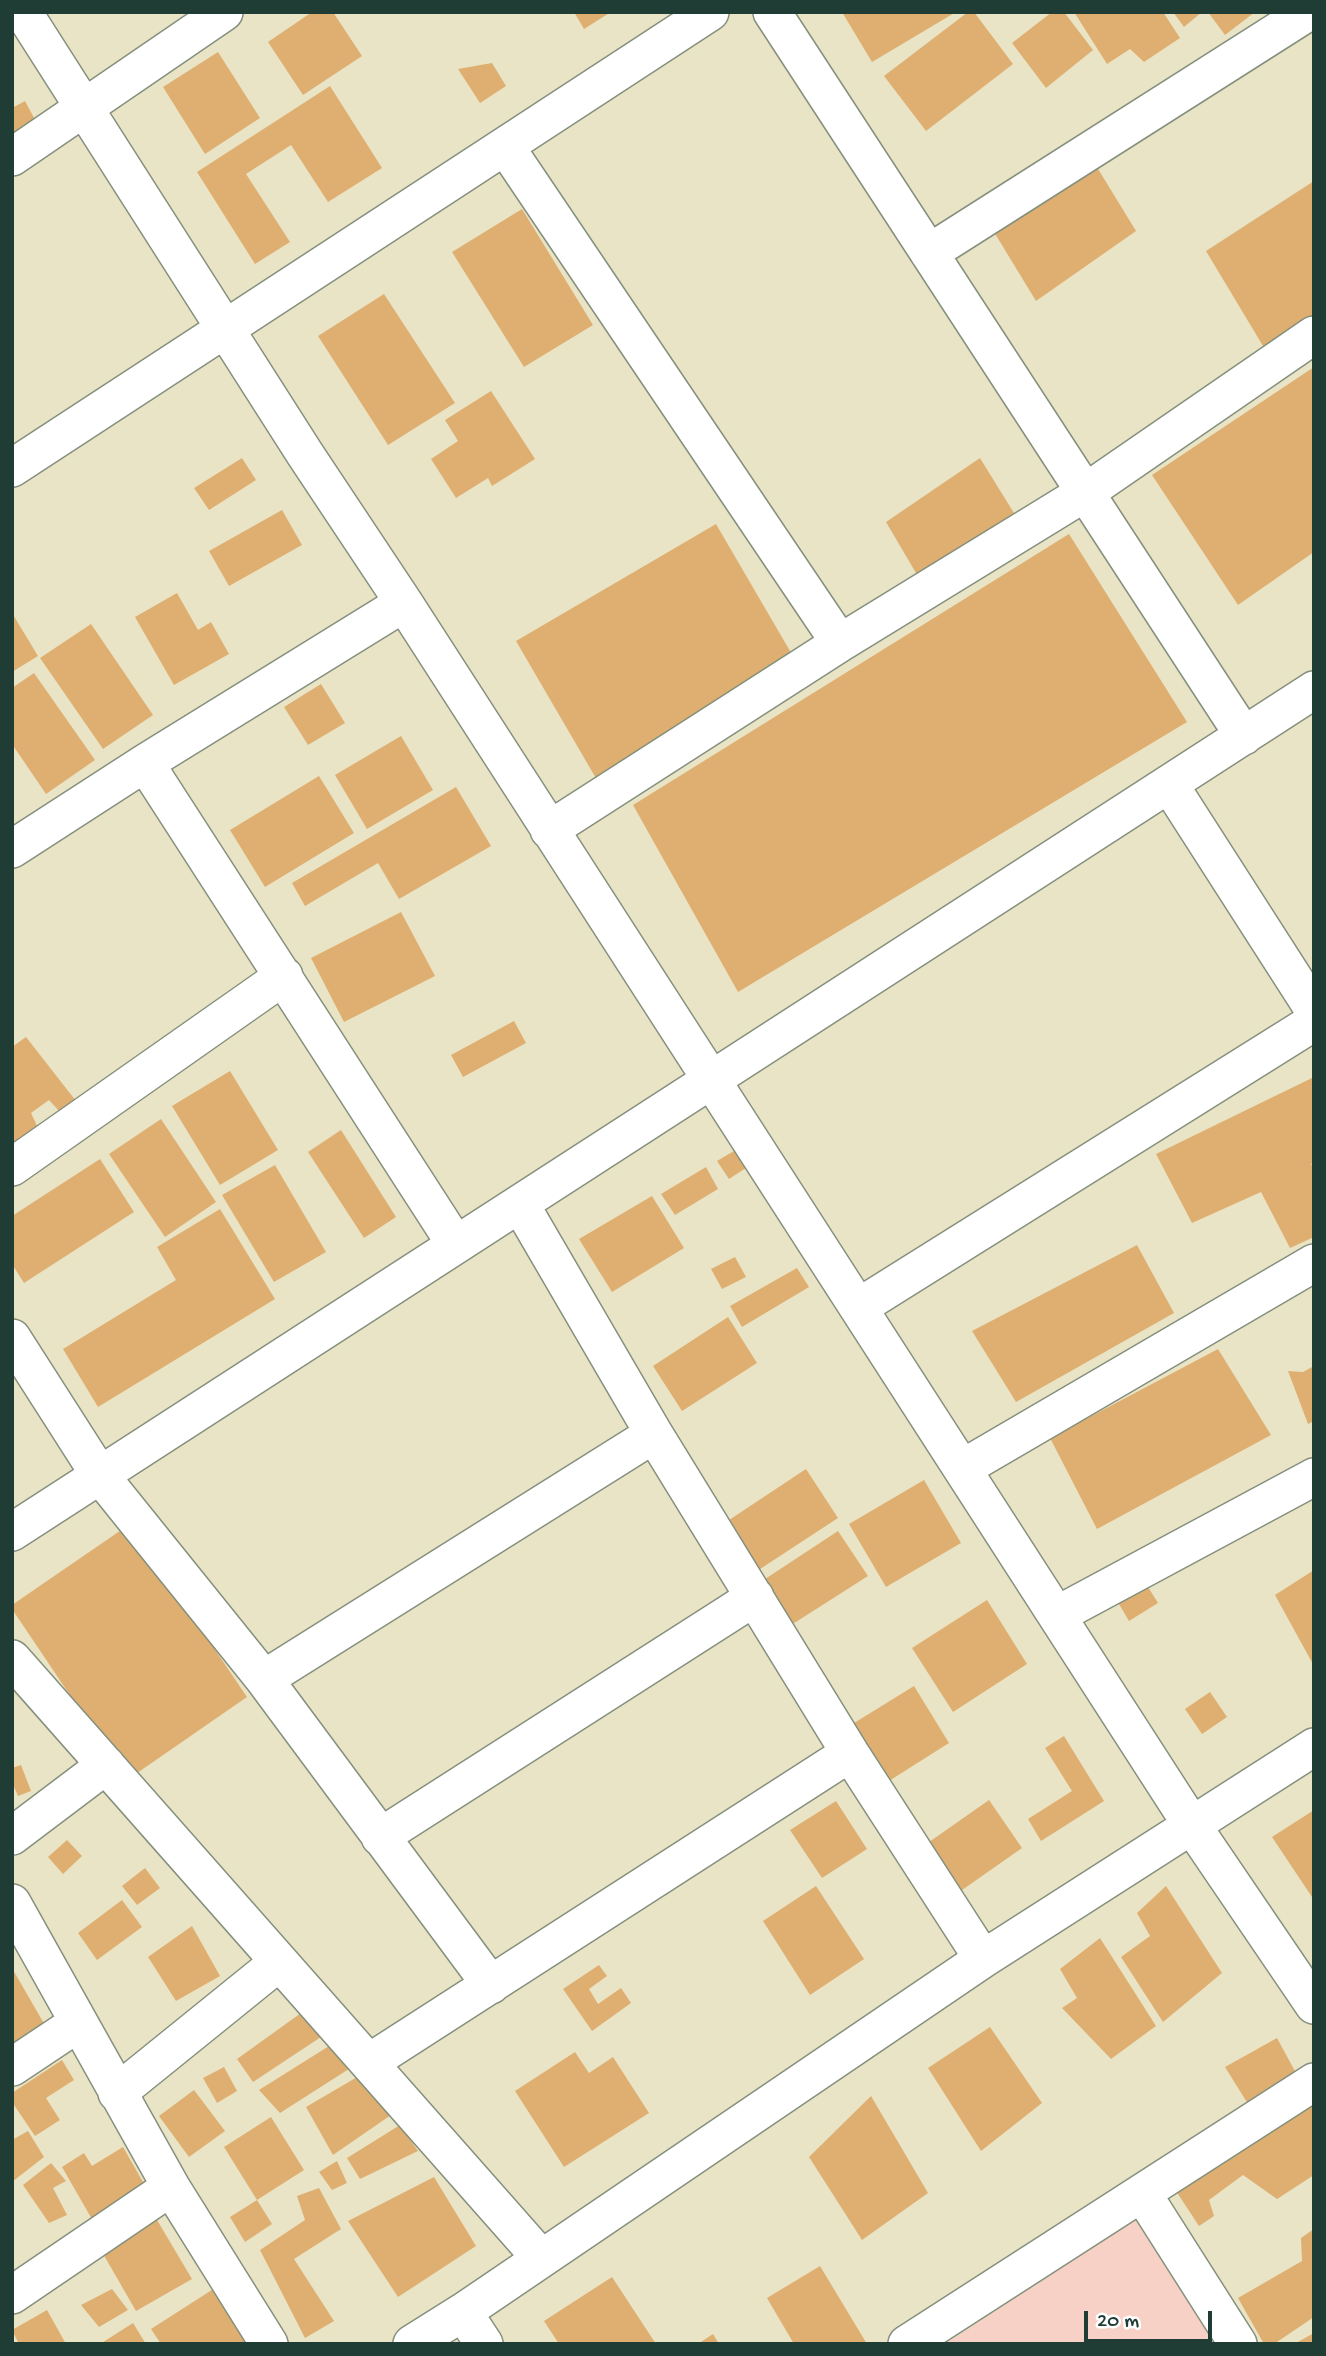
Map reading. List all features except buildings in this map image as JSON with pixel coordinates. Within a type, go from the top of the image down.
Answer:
[{"type":"street","points":[[23,12],[1191,1824],[1314,2005]]},
{"type":"street","points":[[12,157],[224,12]]},
{"type":"street","points":[[12,468],[710,12]]},
{"type":"street","points":[[772,12],[1244,736]]},
{"type":"street","points":[[929,253],[1308,12]]},
{"type":"street","points":[[505,146],[840,643]]},
{"type":"street","points":[[549,830],[840,643],[1086,492],[1314,335]]},
{"type":"street","points":[[12,849],[145,763],[404,603]]},
{"type":"street","points":[[12,1531],[1314,690]]},
{"type":"street","points":[[145,763],[456,1245]]},
{"type":"street","points":[[1169,784],[1314,1010]]},
{"type":"street","points":[[12,1167],[284,976]]},
{"type":"street","points":[[859,1307],[1314,1022]]},
{"type":"street","points":[[520,1204],[654,1434],[850,1753],[983,1959]]},
{"type":"street","points":[[963,1468],[1314,1263]]},
{"type":"street","points":[[12,1338],[99,1474],[264,1679],[491,1985]]},
{"type":"street","points":[[264,1679],[654,1434]]},
{"type":"street","points":[[1057,1615],[1314,1477]]},
{"type":"street","points":[[380,1837],[755,1597]]},
{"type":"street","points":[[12,1659],[541,2258]]},
{"type":"street","points":[[412,2344],[983,1959],[1314,1747]]},
{"type":"street","points":[[370,2062],[850,1753]]},
{"type":"street","points":[[12,1836],[106,1765]]},
{"type":"street","points":[[12,1903],[171,2188],[269,2344]]},
{"type":"street","points":[[117,2093],[279,1962]]},
{"type":"street","points":[[12,2067],[78,2023]]},
{"type":"street","points":[[907,2344],[1314,2082]]},
{"type":"street","points":[[12,2295],[171,2188]]},
{"type":"street","points":[[1142,2193],[1238,2344]]},
{"type":"street","points":[[463,2312],[484,2344]]},
{"type":"shaded area","points":[[1147,2212],[1222,2344],[945,2344]]}]
